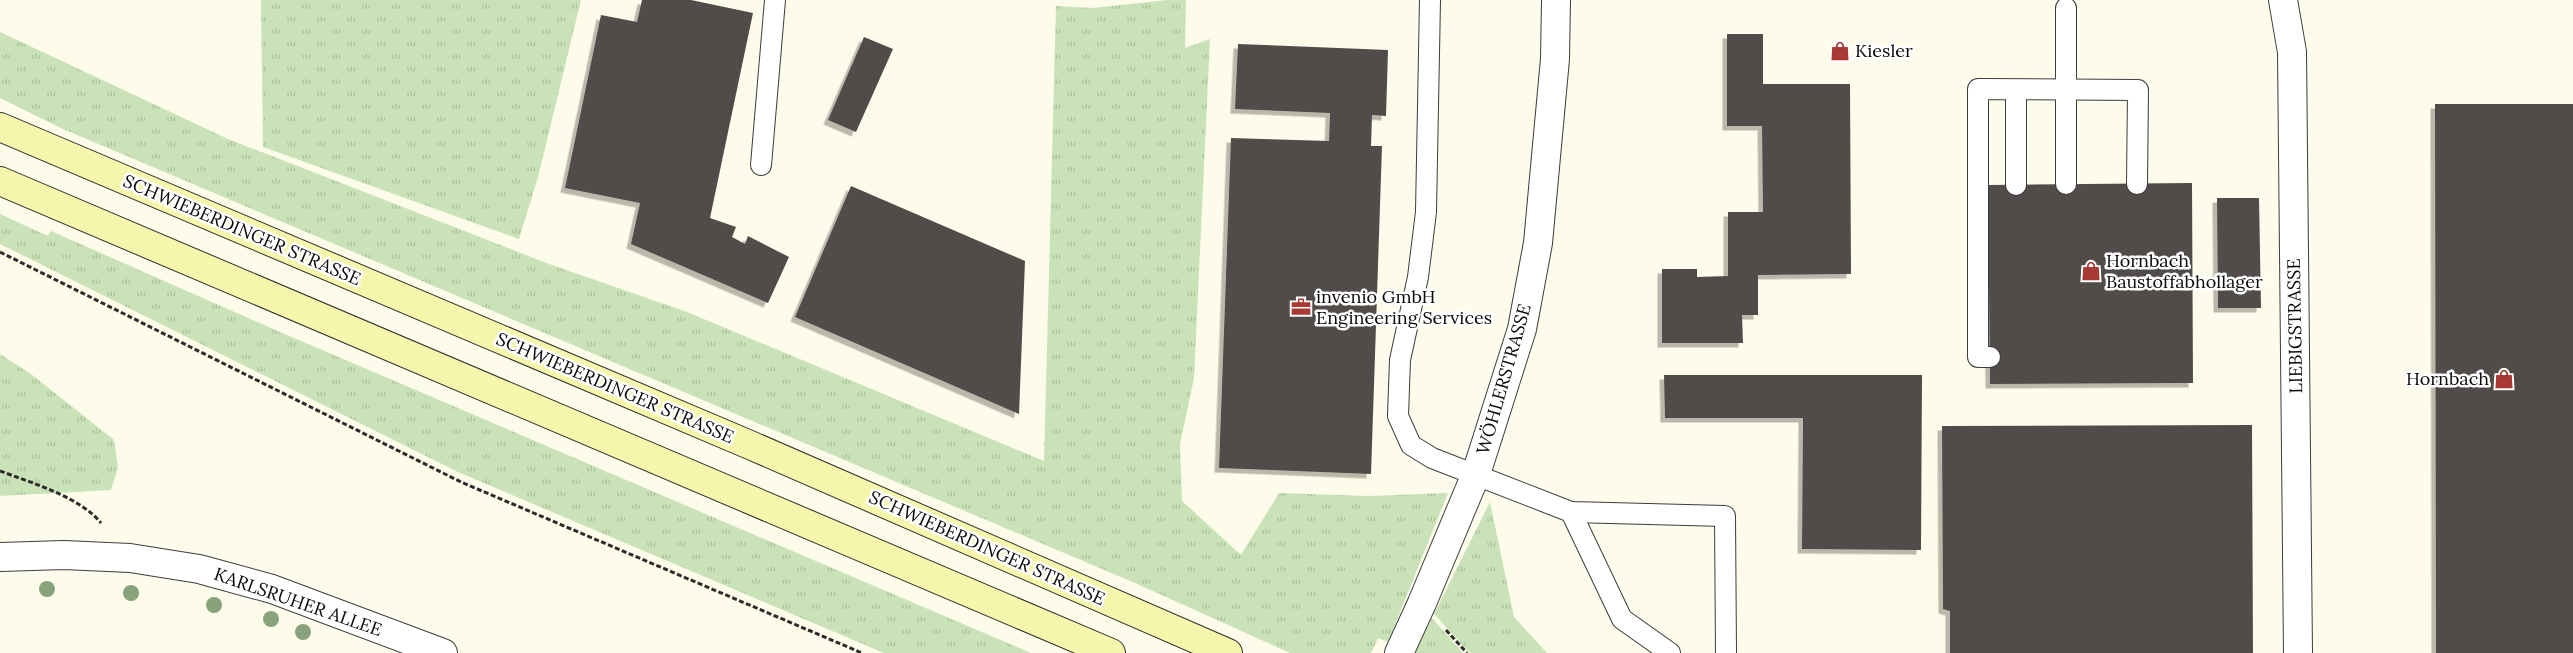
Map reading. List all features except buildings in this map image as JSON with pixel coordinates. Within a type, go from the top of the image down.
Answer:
[{"type":"main road","name":"SCHWIEBERDINGER STRASSE","points":[[0,127],[758,448],[1228,653]]},
{"type":"main road","points":[[0,181],[1111,653]]},
{"type":"street","name":"WÖHLERSTRASSE","points":[[1400,651],[1476,474],[1522,329],[1538,243],[1555,59],[1556,0]]},
{"type":"street","name":"LIEBIGSTRASSE","points":[[2283,0],[2292,52],[2298,653]]},
{"type":"street","name":"KARLSRUHER ALLEE","points":[[0,557],[64,555],[130,558],[198,569],[272,590],[443,653]]},
{"type":"lane","points":[[761,165],[775,0]]},
{"type":"lane","points":[[1430,0],[1426,212],[1418,277],[1400,360],[1398,416],[1411,445],[1432,458],[1571,512],[1725,516],[1726,653]]},
{"type":"lane","points":[[2066,8],[2066,184]]},
{"type":"lane","points":[[1990,358],[1978,358],[1978,90],[2138,90],[2138,184]]},
{"type":"lane","points":[[2016,90],[2016,185]]},
{"type":"lane","points":[[1571,512],[1622,619],[1670,653]]},
{"type":"path","points":[[0,252],[461,482],[862,653]]},
{"type":"path","points":[[0,471],[39,485],[91,511],[130,558]]},
{"type":"green space","points":[[261,0],[581,0],[538,177],[519,239],[263,147]]},
{"type":"green space","points":[[1168,0],[1186,0],[1185,48],[1210,39],[1194,378],[1180,444],[1182,501],[1241,555],[1279,493],[1369,496],[1448,493],[1388,642],[1378,638],[1371,653],[1290,653],[1135,583],[63,129],[0,98],[0,32],[228,139],[549,264],[687,312],[1044,461],[1056,6],[1092,8]]},
{"type":"green space","points":[[0,214],[48,236],[51,231],[280,332],[1031,653],[884,653],[458,472],[0,244]]},
{"type":"green space","points":[[0,354],[31,374],[114,440],[118,468],[111,490],[0,496]]},
{"type":"green space","points":[[1490,502],[1514,617],[1547,653],[1470,653],[1434,614]]},
{"type":"green space","points":[[1432,618],[1463,653],[1415,653]]},
{"type":"place","name":"Kiesler","points":[[1840,51]]},
{"type":"place","name":"Hornbach Baustoffabhollager","points":[[2091,271]]},
{"type":"place","name":"invenio GmbH Engineering Services","points":[[1301,307]]},
{"type":"place","name":"Hornbach","points":[[2504,379]]}]
